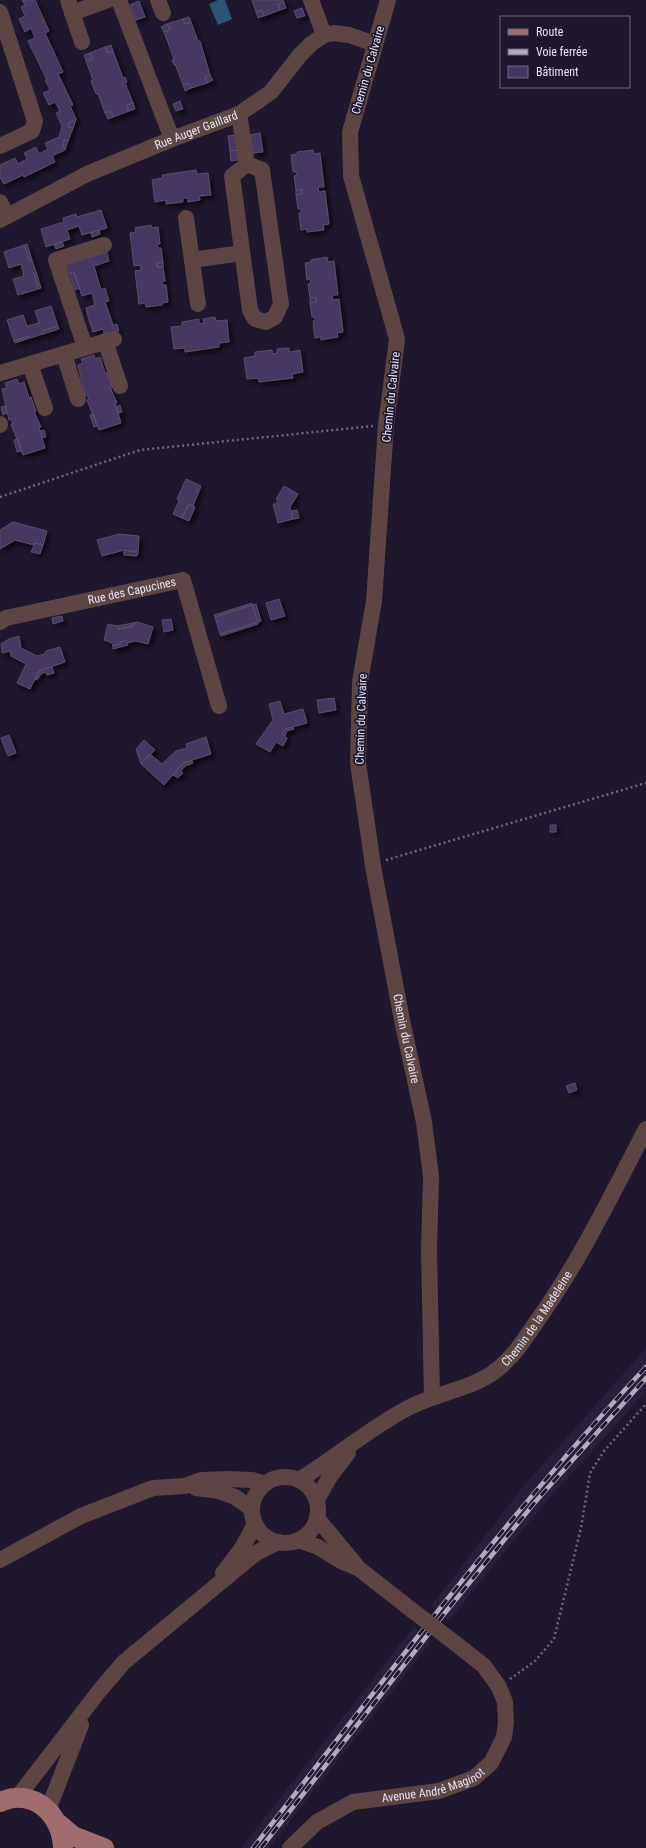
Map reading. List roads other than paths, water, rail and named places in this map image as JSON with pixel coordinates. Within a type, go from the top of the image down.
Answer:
[{"type":"main road","points":[[9,1800],[28,1800],[53,1817],[73,1836],[104,1848]]},
{"type":"main road","points":[[53,1817],[63,1837],[63,1848]]},
{"type":"street","points":[[82,42],[70,7],[108,0]]},
{"type":"street","points":[[119,0],[172,139]]},
{"type":"street","points":[[311,0],[324,35],[334,33],[350,35],[375,44]]},
{"type":"street","name":"Chemin du Calvaire","points":[[388,0],[350,132],[351,176],[397,339],[386,425],[374,601],[360,682],[358,763],[373,864],[402,1020],[424,1122],[431,1176],[429,1250],[432,1397]]},
{"type":"street","points":[[0,12],[35,122],[32,131],[0,146]]},
{"type":"street","name":"Rue Auger Gaillard","points":[[4,218],[87,174],[172,139],[239,114],[271,92],[300,55],[311,44],[324,35]]},
{"type":"street","points":[[239,114],[247,164]]},
{"type":"street","points":[[247,164],[262,170],[281,304],[276,317],[266,322],[255,319],[250,310],[232,176],[247,164]]},
{"type":"street","points":[[0,202],[4,218]]},
{"type":"street","points":[[186,218],[198,304]]},
{"type":"street","points":[[85,347],[56,260],[104,245]]},
{"type":"street","points":[[192,260],[242,253]]},
{"type":"street","points":[[0,373],[109,340],[120,386]]},
{"type":"street","points":[[64,354],[78,399]]},
{"type":"street","points":[[30,364],[45,408]]},
{"type":"street","name":"Rue des Capucines","points":[[0,622],[6,618],[183,580],[219,706]]},
{"type":"street","name":"Chemin de la Madeleine","points":[[361,1439],[384,1422],[432,1397],[477,1382],[494,1372],[508,1360],[560,1290],[646,1129]]},
{"type":"street","points":[[299,1480],[361,1439]]},
{"type":"street","points":[[317,1500],[329,1478],[344,1457],[361,1439]]},
{"type":"street","points":[[0,1560],[81,1516],[153,1488],[184,1486],[219,1491],[235,1496],[253,1516],[261,1533],[269,1539],[289,1543],[308,1535],[314,1527],[317,1518],[317,1500],[307,1485],[299,1480],[281,1477],[265,1484],[258,1491],[254,1499],[253,1516],[242,1548],[224,1570],[217,1584]]},
{"type":"street","points":[[184,1486],[201,1480],[229,1479],[252,1480],[265,1484]]},
{"type":"street","points":[[317,1518],[358,1568]]},
{"type":"street","points":[[299,1540],[318,1547],[342,1561],[358,1568]]},
{"type":"street","points":[[9,1800],[124,1662],[256,1553],[278,1542]]},
{"type":"street","name":"Avenue André Maginot","points":[[290,1848],[317,1822],[353,1802],[439,1791],[474,1778],[491,1763],[504,1737],[506,1723],[505,1702],[499,1687],[484,1666],[358,1568]]},
{"type":"street","points":[[53,1817],[88,1707]]},
{"type":"water","points":[[218,0],[225,0],[232,19],[218,25],[209,4]]},
{"type":"railway","points":[[253,1848],[396,1664],[493,1543],[543,1483],[646,1367]]},
{"type":"railway","points":[[261,1848],[444,1614],[536,1501],[646,1378]]}]
